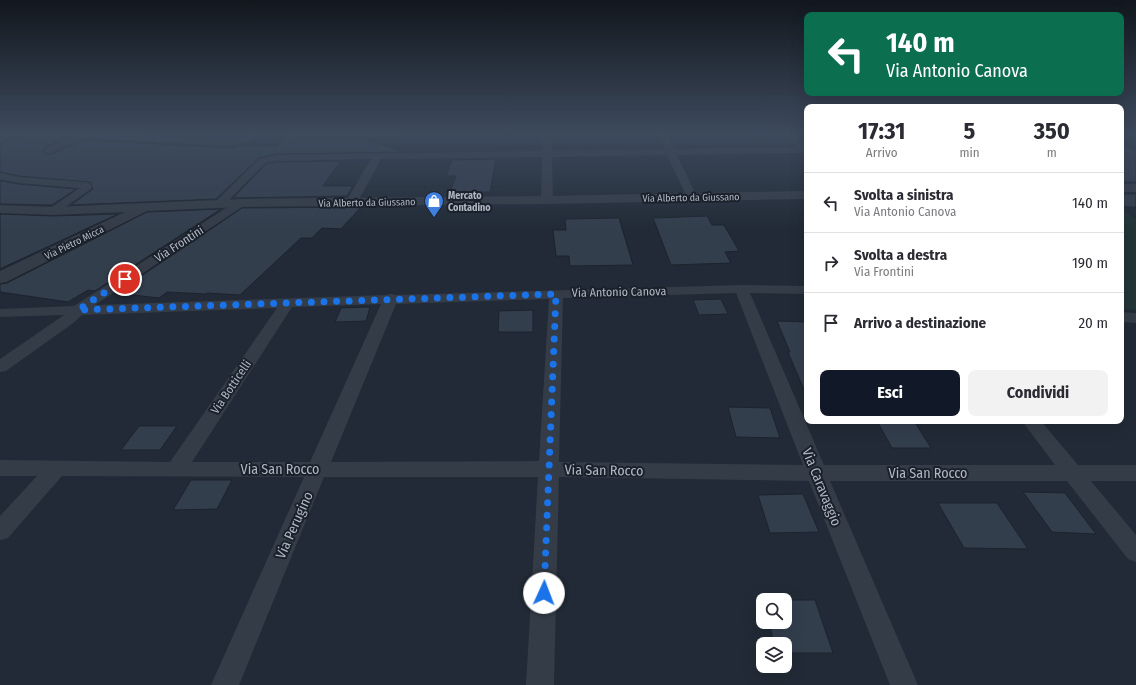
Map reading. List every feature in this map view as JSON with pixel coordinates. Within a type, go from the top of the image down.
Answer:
[{"type":"street","points":[[218,204],[257,166]]},
{"type":"street","points":[[351,203],[374,166]]},
{"type":"street","points":[[547,200],[548,166]]},
{"type":"street","points":[[677,166],[692,197]]},
{"type":"street","points":[[0,176],[19,180],[86,184],[87,188],[53,211]]},
{"type":"street","points":[[1124,188],[1136,188]]},
{"type":"street","name":"Via Alberto da Giussano","points":[[0,209],[53,211],[218,204],[804,195]]},
{"type":"street","name":"Via Frontini","points":[[0,367],[67,321],[78,310],[241,204]]},
{"type":"street","name":"Via Pietro Micca","points":[[0,278],[148,207]]},
{"type":"street","name":"Via Antonio Canova","points":[[0,313],[287,304],[391,298],[741,289],[804,290]]},
{"type":"street","name":"Via Caravaggio","points":[[741,289],[904,685]]},
{"type":"street","points":[[540,685],[556,294]]},
{"type":"street","name":"Via Perugino","points":[[225,685],[319,469],[391,298]]},
{"type":"street","name":"Via Botticelli","points":[[176,470],[287,304]]},
{"type":"street","points":[[1124,317],[1136,318]]},
{"type":"street","points":[[1033,424],[1136,552]]},
{"type":"street","name":"Via San Rocco","points":[[0,468],[176,470],[548,469],[817,473],[1136,473]]},
{"type":"street","points":[[0,531],[57,468]]},
{"type":"shaded area","points":[[1124,211],[1136,219],[1136,310],[1124,309]]},
{"type":"building","points":[[0,166],[251,166],[216,199],[71,205],[93,189],[90,182],[19,176],[0,172]]},
{"type":"building","points":[[264,166],[337,166],[323,186],[353,186],[347,196],[233,198]]},
{"type":"building","points":[[450,166],[495,166],[490,192],[450,192],[456,176],[446,176]]},
{"type":"building","points":[[1124,166],[1136,166],[1136,182],[1124,182]]},
{"type":"building","points":[[0,181],[76,189],[52,205],[0,204]]},
{"type":"building","points":[[1124,194],[1136,194],[1136,207],[1124,206]]},
{"type":"building","points":[[361,207],[341,229],[322,228],[312,238],[301,238],[240,295],[167,292],[159,298],[116,293],[242,208]]},
{"type":"building","points":[[221,209],[95,291],[88,290],[68,302],[0,292],[0,284],[7,283],[147,212]]},
{"type":"building","points":[[0,214],[53,216],[118,214],[0,269]]},
{"type":"building","points":[[707,216],[712,225],[724,225],[739,251],[725,252],[731,263],[671,265],[653,218]]},
{"type":"building","points":[[619,218],[633,265],[570,266],[569,256],[556,256],[553,230],[566,230],[565,219]]},
{"type":"building","points":[[721,299],[728,314],[699,315],[693,300]]},
{"type":"building","points":[[370,307],[366,321],[335,322],[341,308]]},
{"type":"building","points":[[533,310],[533,332],[498,332],[499,311]]},
{"type":"building","points":[[777,321],[804,322],[804,390],[788,352],[790,352]]},
{"type":"building","points":[[728,407],[770,408],[780,438],[736,437]]},
{"type":"building","points":[[879,424],[916,424],[931,448],[892,448]]},
{"type":"building","points":[[139,426],[177,426],[160,450],[121,450]]},
{"type":"building","points":[[191,480],[232,480],[217,509],[173,510]]},
{"type":"building","points":[[1023,492],[1065,493],[1096,534],[1052,532]]},
{"type":"building","points":[[803,494],[819,532],[770,533],[758,495]]},
{"type":"building","points":[[938,503],[997,503],[1028,549],[964,548]]},
{"type":"building","points":[[792,600],[815,600],[833,653],[792,653],[792,637],[772,637],[771,629],[792,629]]},
{"type":"place","name":"Mercato Contadino","points":[[434,218]]},
{"type":"route","points":[[125,279],[78,310],[272,304],[391,298],[556,294],[544,593]]}]
